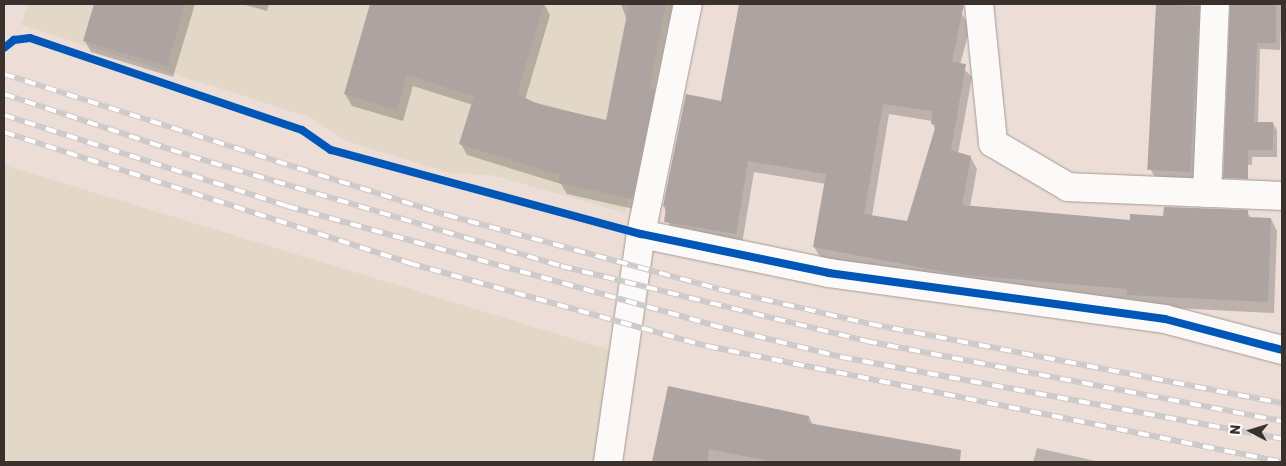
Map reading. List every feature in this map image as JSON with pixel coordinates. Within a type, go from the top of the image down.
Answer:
[{"type":"street","points":[[608,462],[642,234],[688,4]]},
{"type":"street","points":[[979,4],[993,143],[1068,187],[1282,196]]},
{"type":"street","points":[[1207,193],[1215,4]]},
{"type":"street","points":[[642,234],[829,273],[1165,319],[1282,350]]},
{"type":"shaded area","points":[[28,4],[672,4],[626,213],[491,175],[450,173],[345,141],[312,118],[21,25]]},
{"type":"shaded area","points":[[4,165],[613,351],[598,462],[4,462]]},
{"type":"building","points":[[94,4],[185,4],[167,66],[83,41]]},
{"type":"building","points":[[370,4],[544,4],[517,94],[540,105],[606,120],[629,4],[666,4],[649,88],[655,89],[632,199],[559,183],[560,175],[459,144],[474,96],[407,75],[397,110],[344,94]]},
{"type":"building","points":[[739,4],[964,4],[952,62],[966,64],[951,150],[971,156],[962,205],[1130,220],[1130,214],[1163,216],[1164,207],[1248,210],[1248,217],[1271,218],[1268,302],[1127,295],[1127,289],[955,274],[813,247],[826,174],[748,161],[736,234],[664,222],[666,207],[663,206],[686,94],[721,101]],"holes":[[[883,104],[933,111],[931,124],[936,125],[907,221],[864,214]]]},
{"type":"building","points":[[1156,4],[1199,6],[1190,172],[1147,170]]},
{"type":"building","points":[[1230,4],[1275,4],[1276,11],[1276,43],[1257,43],[1254,122],[1273,122],[1273,150],[1248,150],[1248,179],[1223,178]]},
{"type":"building","points":[[668,386],[809,416],[808,423],[961,450],[960,462],[774,462],[709,449],[707,462],[652,462]]},
{"type":"railway","points":[[4,74],[447,215],[719,289],[871,324],[1282,403]]},
{"type":"railway","points":[[4,94],[190,156],[561,266],[866,341],[1282,421]]},
{"type":"railway","points":[[4,115],[287,206],[712,325],[841,357],[1282,439]]},
{"type":"railway","points":[[4,132],[409,263],[707,346],[1282,462]]},
{"type":"cycle path","points":[[4,48],[14,40],[30,38],[302,130],[331,150],[641,234],[829,273],[1165,319],[1282,350]]}]
